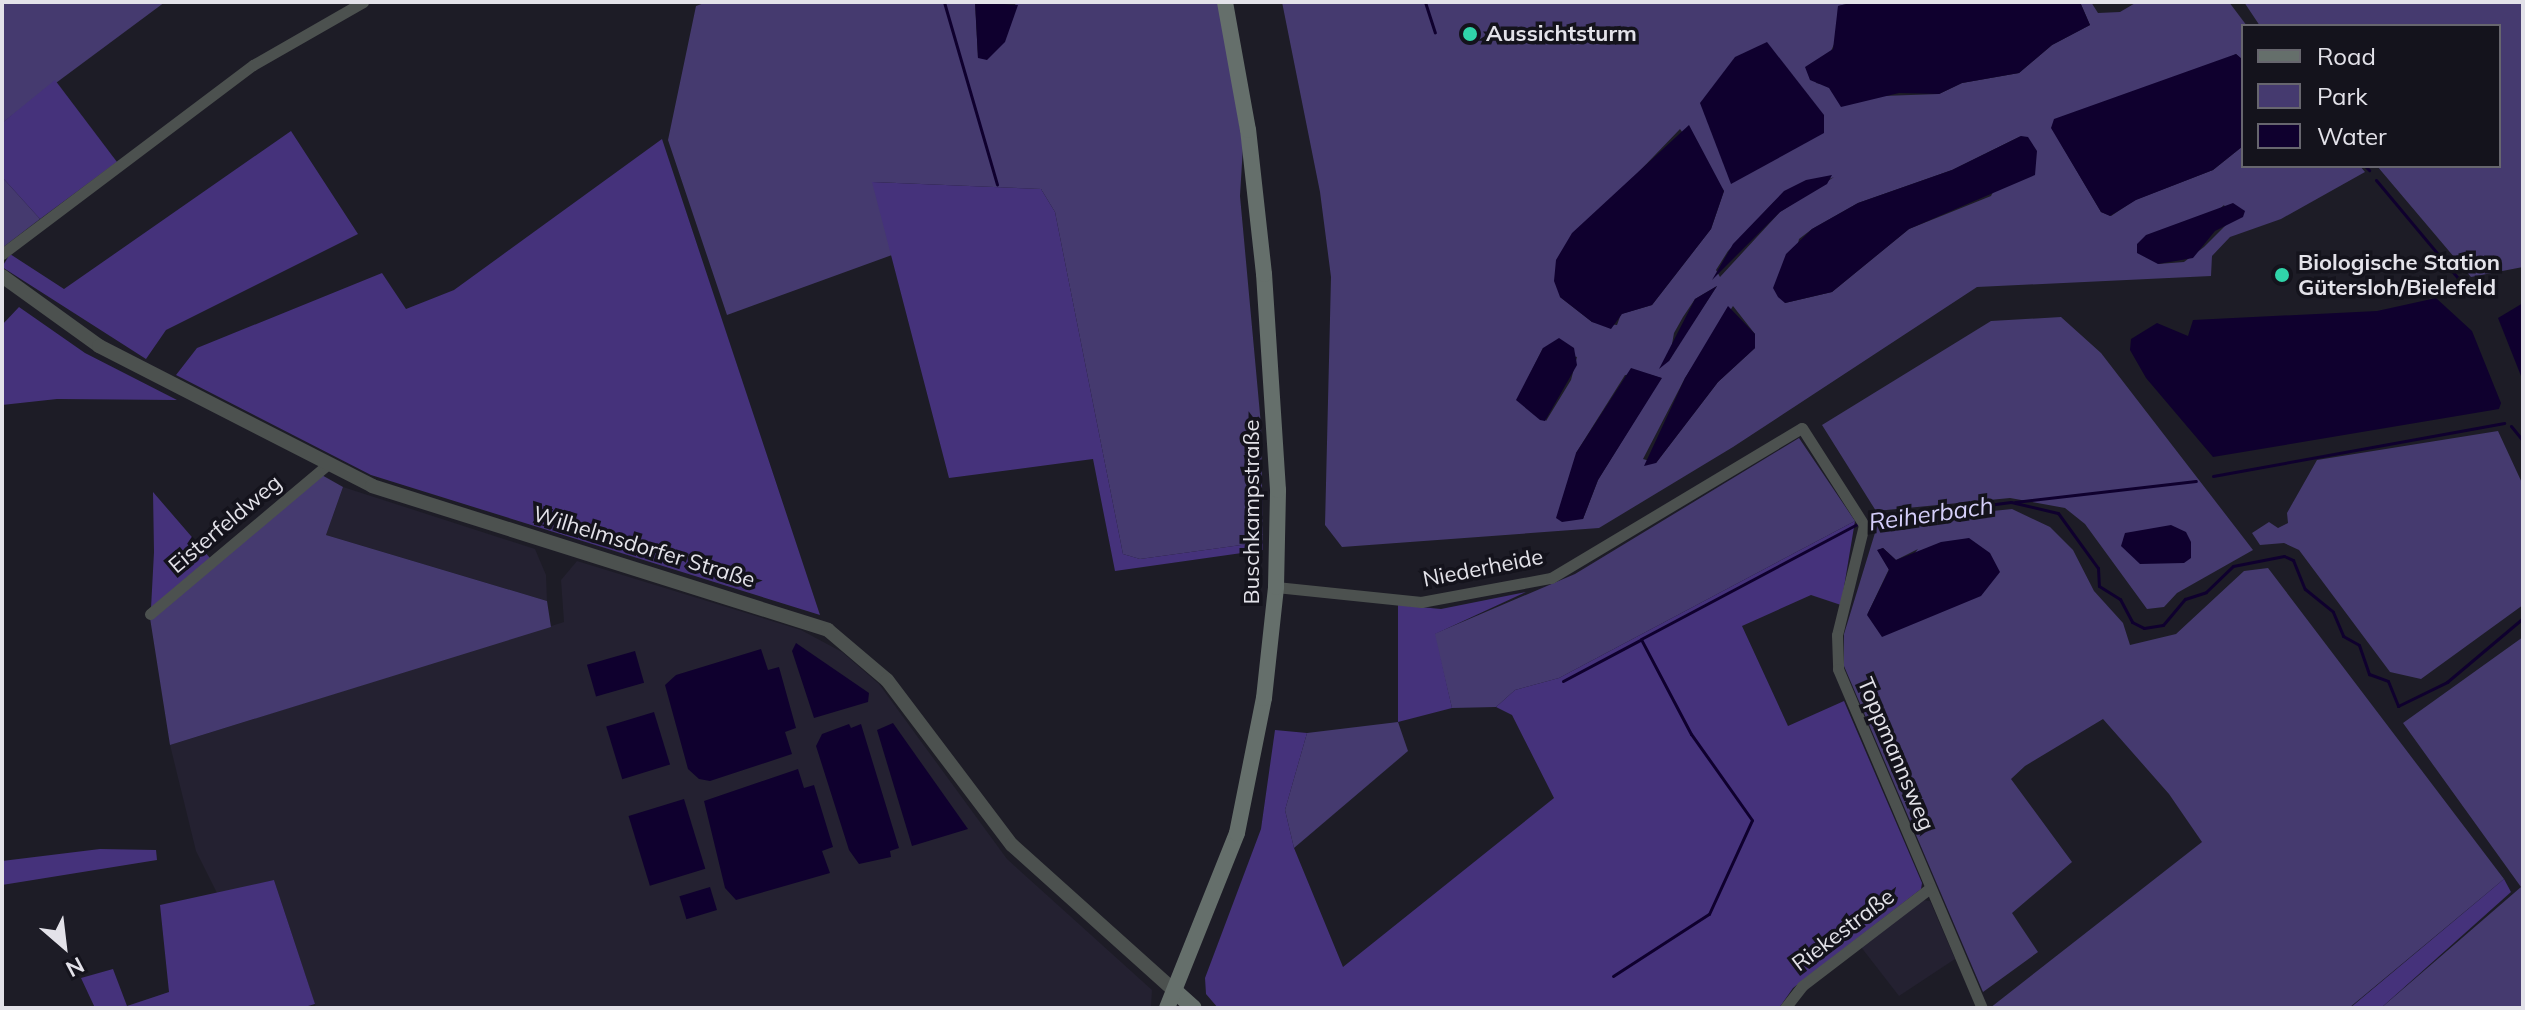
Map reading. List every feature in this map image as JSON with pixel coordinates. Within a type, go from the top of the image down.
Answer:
[{"type":"main road","name":"Buschkampstraße","points":[[1167,1008],[1224,874],[1245,801],[1264,698],[1276,587],[1278,490],[1264,274],[1248,134],[1225,2]]},
{"type":"main road","points":[[1176,992],[1194,1008]]},
{"type":"street","points":[[2,254],[253,65],[363,2]]},
{"type":"street","name":"Wilhelmsdorfer Straße","points":[[2,276],[99,346],[326,466],[372,486],[828,630],[887,680],[1012,845],[1176,992]]},
{"type":"street","name":"Niederheide","points":[[1276,587],[1421,602],[1551,578],[1802,428]]},
{"type":"street","name":"Toppmannsweg","points":[[1802,428],[1862,519],[1837,635],[1838,669],[1982,1008]]},
{"type":"street","name":"Eisterfeldweg","points":[[150,614],[326,466]]},
{"type":"street","name":"Riekestraße","points":[[1785,1008],[1802,986],[1930,888]]},
{"type":"shaded area","points":[[55,80],[117,162],[40,219],[2,177],[2,123]]},
{"type":"shaded area","points":[[291,131],[358,234],[166,330],[146,359],[2,267],[10,254],[64,289]]},
{"type":"shaded area","points":[[662,139],[820,615],[371,475],[176,375],[197,348],[382,273],[406,309],[454,290]]},
{"type":"shaded area","points":[[872,182],[1041,189],[1055,212],[1123,554],[1140,559],[1263,542],[1263,550],[1115,571],[1093,459],[949,478]]},
{"type":"shaded area","points":[[19,307],[85,353],[177,400],[57,399],[2,405],[2,325]]},
{"type":"shaded area","points":[[343,487],[535,549],[546,575],[547,601],[326,535]]},
{"type":"shaded area","points":[[153,492],[210,558],[151,608],[154,552]]},
{"type":"shaded area","points":[[1855,521],[1841,605],[1811,595],[1742,626],[1788,726],[1844,701],[1922,883],[1921,889],[1793,988],[1779,1008],[1218,1008],[1206,994],[1205,978],[1261,829],[1275,730],[1307,733],[1285,810],[1294,848],[1343,967],[1554,798],[1512,715],[1496,707],[1515,690],[1559,678]]},
{"type":"shaded area","points":[[577,561],[801,630],[842,652],[879,684],[1007,859],[1152,990],[1151,1008],[316,1008],[274,880],[218,895],[196,851],[170,745],[564,622],[561,580]]},
{"type":"shaded area","points":[[1526,592],[1435,634],[1452,708],[1398,722],[1398,605],[1441,609]]},
{"type":"shaded area","points":[[100,849],[156,850],[157,860],[2,885],[2,861]]},
{"type":"shaded area","points":[[2504,879],[2511,892],[2381,1008],[2350,1008]]},
{"type":"shaded area","points":[[274,880],[315,1004],[301,1008],[95,1008],[81,978],[113,969],[127,1006],[169,992],[160,905]]},
{"type":"shaded area","points":[[1923,900],[1930,901],[1955,959],[1899,996],[1861,947]]},
{"type":"green space","points":[[2,2],[165,2],[2,123]]},
{"type":"green space","points":[[707,2],[975,2],[978,58],[1017,2],[1219,2],[1243,146],[1240,196],[1261,425],[1263,542],[1140,559],[1123,554],[1055,212],[1041,189],[873,182],[892,255],[727,315],[668,140],[696,6]]},
{"type":"green space","points":[[1282,2],[1855,2],[1838,6],[1837,38],[1816,83],[1882,96],[1939,94],[1962,83],[2019,73],[2052,45],[2090,25],[2080,2],[2091,2],[2098,13],[2120,12],[2137,2],[2229,2],[2246,24],[2241,24],[2241,58],[2236,54],[2061,144],[2101,212],[2111,216],[2135,200],[2213,170],[2241,148],[2241,168],[2362,168],[2365,172],[2281,219],[2230,237],[2212,256],[2211,276],[1977,287],[1733,447],[1599,528],[1342,547],[1325,525],[1331,277],[1320,192]],"holes":[[[1680,129],[1724,191],[1711,229],[1652,305],[1621,314],[1617,325],[1592,322],[1560,297],[1629,182]],[[2021,136],[1991,196],[1909,229],[1832,292],[1785,303],[1799,239],[1858,203],[1952,170]],[[1834,177],[1780,212],[1720,277],[1716,270],[1728,251],[1774,202]],[[2224,205],[2232,219],[2204,247],[2184,262],[2158,264]],[[1717,286],[1669,361],[1674,333],[1695,299]],[[1733,306],[1755,334],[1755,348],[1718,382],[1656,463],[1643,459],[1685,378]],[[1543,348],[1577,357],[1571,380],[1546,421],[1528,378]],[[1648,374],[1661,378],[1598,480],[1583,519],[1576,453],[1625,375]]]},
{"type":"green space","points":[[2244,2],[2523,2],[2523,267],[2471,277],[2379,168],[2501,168],[2501,24],[2259,24]]},
{"type":"green space","points":[[2,177],[40,219],[2,248]]},
{"type":"green space","points":[[2061,317],[2101,353],[2253,550],[2177,593],[2164,607],[2147,609],[2085,524],[2065,508],[2010,498],[1876,511],[1822,425],[1991,321]]},
{"type":"green space","points":[[2498,431],[2523,485],[2523,605],[2421,679],[2390,672],[2299,550],[2284,543],[2260,545],[2252,533],[2269,522],[2278,528],[2288,523],[2287,513],[2317,460]]},
{"type":"green space","points":[[1799,438],[1855,521],[1559,678],[1515,690],[1496,707],[1452,708],[1434,634],[1575,574]]},
{"type":"green space","points":[[320,474],[343,487],[326,535],[547,601],[551,627],[170,745],[150,618]]},
{"type":"green space","points":[[2012,509],[2050,527],[2073,550],[2094,591],[2123,623],[2130,645],[2176,634],[2244,571],[2268,568],[2504,879],[2349,1008],[1990,1008],[2202,842],[2169,794],[2103,719],[2025,766],[2011,779],[2072,862],[2012,913],[2038,952],[1983,992],[1844,666],[1844,634],[1878,523]],"holes":[[[1883,548],[1896,560],[1918,549],[1867,615],[1889,569],[1878,550]]]},
{"type":"green space","points":[[2523,637],[2523,1008],[2381,1008],[2521,887],[2403,723]]},
{"type":"green space","points":[[1398,722],[1408,751],[1294,848],[1285,810],[1307,733]]},
{"type":"water","points":[[975,2],[1018,5],[1005,42],[987,60],[978,58]]},
{"type":"water","points":[[1855,2],[2080,2],[2090,25],[2052,45],[2019,73],[1962,83],[1939,94],[1899,93],[1841,107],[1829,88],[1810,80],[1805,67],[1833,49],[1838,6]]},
{"type":"water","points":[[1767,42],[1824,115],[1824,133],[1731,184],[1700,103],[1735,57]]},
{"type":"water","points":[[2236,54],[2241,58],[2241,148],[2213,170],[2136,200],[2110,216],[2101,212],[2051,128],[2054,119]]},
{"type":"water","points":[[1689,125],[1724,191],[1711,229],[1652,305],[1622,314],[1611,329],[1592,322],[1560,297],[1554,281],[1556,260],[1572,233]]},
{"type":"water","points":[[2021,136],[2028,137],[2037,151],[2035,175],[1909,229],[1832,292],[1785,303],[1778,297],[1773,288],[1786,254],[1812,229],[1858,203],[1952,170]]},
{"type":"water","points":[[1832,175],[1827,184],[1780,212],[1712,280],[1733,244],[1784,191],[1806,180]]},
{"type":"water","points":[[2233,203],[2245,211],[2243,217],[2215,231],[2193,258],[2158,264],[2137,253],[2137,244],[2146,235]]},
{"type":"water","points":[[1717,286],[1669,361],[1659,369],[1695,299]]},
{"type":"water","points":[[2436,298],[2472,331],[2501,403],[2499,409],[2213,457],[2146,378],[2130,350],[2131,339],[2157,323],[2188,336],[2193,320],[2377,311]]},
{"type":"water","points":[[2523,303],[2523,381],[2498,318]]},
{"type":"water","points":[[1728,306],[1755,334],[1755,348],[1718,382],[1656,463],[1644,466],[1685,378]]},
{"type":"water","points":[[1559,338],[1574,348],[1577,365],[1545,421],[1540,420],[1516,400],[1543,348]]},
{"type":"water","points":[[1631,368],[1662,378],[1598,480],[1583,519],[1562,522],[1556,518],[1576,453]]},
{"type":"water","points":[[2171,525],[2186,532],[2191,542],[2191,558],[2184,563],[2140,564],[2121,546],[2125,533]]},
{"type":"water","points":[[1969,538],[1990,553],[2000,572],[1981,596],[1882,637],[1867,615],[1889,570],[1877,550],[1883,548],[1896,560],[1941,542]]},
{"type":"water","points":[[796,643],[869,693],[868,702],[814,718],[792,651]]},
{"type":"water","points":[[761,649],[768,670],[779,667],[796,728],[785,732],[792,754],[710,781],[699,779],[688,769],[665,685],[676,675]]},
{"type":"water","points":[[635,651],[644,683],[596,697],[587,665]]},
{"type":"water","points":[[654,712],[670,765],[622,779],[606,727]]},
{"type":"water","points":[[893,723],[968,829],[912,846],[877,730]]},
{"type":"water","points":[[849,724],[851,728],[861,724],[899,848],[890,851],[891,857],[859,864],[849,850],[816,746],[822,734]]},
{"type":"water","points":[[798,769],[804,788],[814,785],[833,847],[822,851],[830,873],[736,900],[725,888],[704,801]]},
{"type":"water","points":[[684,799],[705,869],[650,886],[629,816]]},
{"type":"water","points":[[710,887],[717,910],[686,919],[679,896]]},
{"type":"waterway","points":[[944,2],[997,184]]},
{"type":"waterway","points":[[1425,2],[1435,32]]},
{"type":"waterway","points":[[2376,180],[2458,278]]},
{"type":"waterway","points":[[2213,476],[2504,423]]},
{"type":"waterway","points":[[2511,426],[2523,441]]},
{"type":"waterway","points":[[2015,502],[2196,481]]},
{"type":"waterway","name":"Reiherbach","points":[[1866,521],[2011,502],[2058,513],[2098,568],[2099,586],[2120,599],[2132,622],[2144,628],[2163,625],[2185,599],[2206,592],[2233,566],[2284,556],[2293,560],[2305,589],[2333,612],[2343,636],[2359,645],[2369,674],[2388,681],[2398,706],[2447,682],[2523,618]]},
{"type":"waterway","name":"Reiherbach","points":[[1613,976],[1709,914],[1752,820],[1691,734],[1641,639],[1859,523]]},
{"type":"waterway","points":[[1563,681],[1640,640]]},
{"type":"place","name":"Aussichtsturm","points":[[1470,34]]},
{"type":"place","name":"Biologische Station Gütersloh/Bielefeld","points":[[2282,275]]}]
